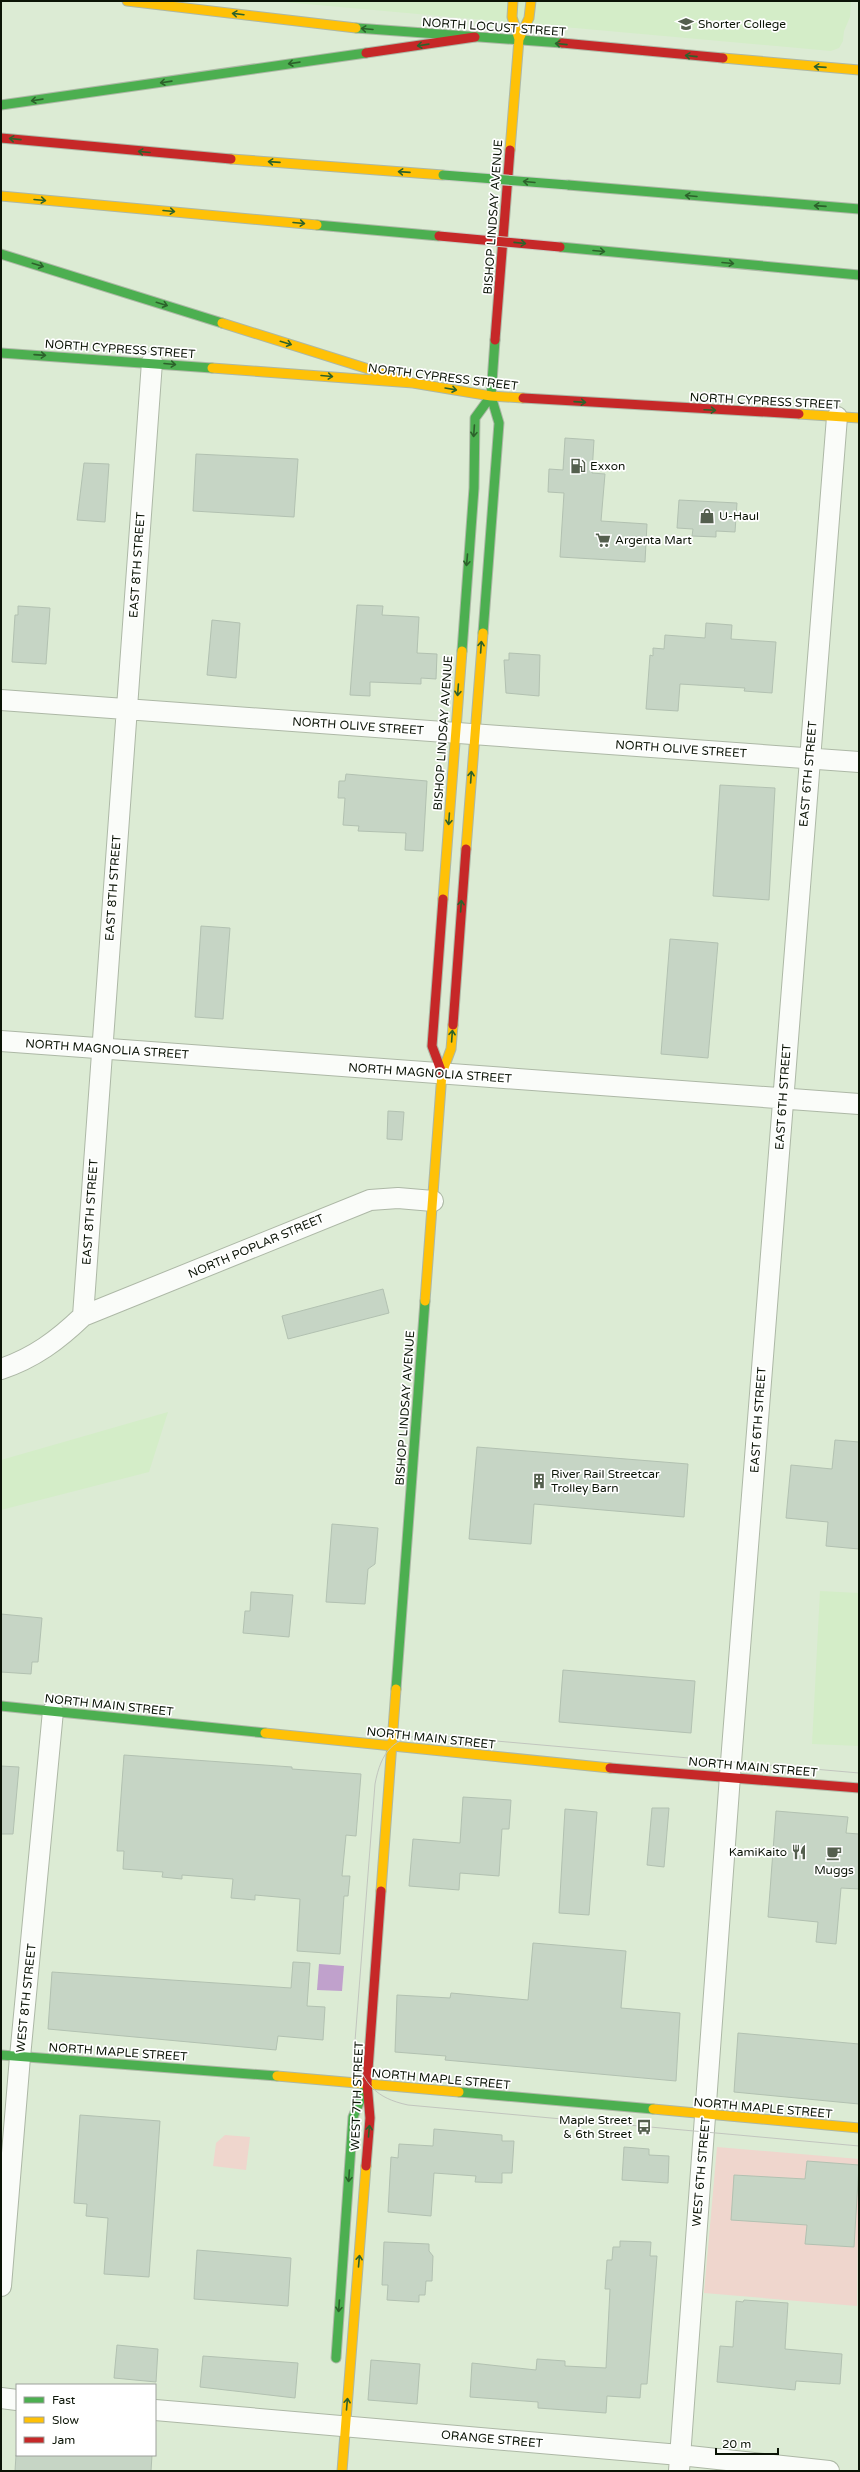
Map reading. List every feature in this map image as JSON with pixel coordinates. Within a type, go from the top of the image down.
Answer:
[{"type":"main road","name":"NORTH LOCUST STREET","points":[[127,1],[326,26],[519,39],[859,70]]},
{"type":"main road","name":"BISHOP LINDSAY AVENUE","points":[[514,1],[512,16],[519,39]]},
{"type":"main road","name":"BISHOP LINDSAY AVENUE","points":[[392,1745],[442,1073],[451,1049],[499,423],[491,396],[519,39],[529,18],[531,1]]},
{"type":"main road","points":[[1,106],[475,37]]},
{"type":"main road","points":[[1,138],[143,152],[859,209]]},
{"type":"main road","points":[[1,196],[859,275]]},
{"type":"main road","points":[[1,254],[413,383]]},
{"type":"main road","name":"NORTH CYPRESS STREET","points":[[1,353],[152,362],[413,383],[491,396],[859,418]]},
{"type":"main road","name":"BISHOP LINDSAY AVENUE","points":[[442,1073],[432,1046],[474,488],[473,452],[475,418],[491,396]]},
{"type":"main road","name":"NORTH MAIN STREET","points":[[1,1706],[352,1743],[392,1745],[730,1778],[859,1788]]},
{"type":"main road","name":"WEST 7TH STREET","points":[[342,2471],[334,2426],[370,2118],[367,2084],[392,1745]]},
{"type":"main road","name":"NORTH MAPLE STREET","points":[[10,2056],[367,2084],[859,2128]]},
{"type":"main road","points":[[334,2371],[353,2117],[367,2084]]},
{"type":"street","name":"EAST 8TH STREET","points":[[83,1316],[101,1049],[152,362]]},
{"type":"street","name":"EAST 6TH STREET","points":[[730,1778],[837,417]]},
{"type":"street","name":"NORTH OLIVE STREET","points":[[1,700],[859,762]]},
{"type":"street","name":"NORTH MAGNOLIA STREET","points":[[1,1042],[859,1104]]},
{"type":"street","name":"NORTH POPLAR STREET","points":[[83,1316],[370,1200],[398,1198],[433,1200]]},
{"type":"street","points":[[1,1369],[39,1353],[62,1336],[83,1316]]},
{"type":"street","name":"WEST 8TH STREET","points":[[1,2286],[10,2056],[53,1711]]},
{"type":"street","name":"WEST 6TH STREET","points":[[679,2463],[730,1778]]},
{"type":"street","points":[[1,2398],[16,2400]]},
{"type":"street","name":"ORANGE STREET","points":[[156,2410],[334,2426],[679,2463],[829,2471]]},
{"type":"shaded area","name":"Shorter College","points":[[273,1],[851,1],[850,17],[844,31],[843,41],[839,48],[831,51]]},
{"type":"shaded area","points":[[168,1412],[149,1472],[1,1510],[1,1460]]},
{"type":"shaded area","points":[[820,1591],[859,1593],[859,1746],[812,1744]]},
{"type":"shaded area","points":[[319,1964],[344,1966],[342,1991],[317,1990]]},
{"type":"shaded area","points":[[225,2135],[250,2137],[246,2170],[213,2166],[216,2143]]},
{"type":"shaded area","points":[[717,2147],[859,2159],[857,2306],[704,2293]]},
{"type":"building","points":[[565,438],[594,440],[592,473],[605,474],[601,521],[647,524],[645,562],[560,557],[564,493],[548,492],[549,469],[563,470]]},
{"type":"building","points":[[196,454],[298,459],[294,517],[193,511]]},
{"type":"building","points":[[84,463],[109,464],[105,522],[77,520]]},
{"type":"building","name":"U-Haul","points":[[679,500],[737,503],[735,532],[716,531],[716,537],[692,536],[693,529],[677,528]]},
{"type":"building","points":[[357,605],[383,606],[382,615],[419,617],[417,653],[437,654],[436,679],[421,678],[421,684],[370,682],[370,696],[350,695]]},
{"type":"building","points":[[18,606],[50,608],[46,664],[12,662],[15,615],[18,615]]},
{"type":"building","points":[[212,620],[240,623],[236,678],[207,675]]},
{"type":"building","points":[[706,623],[732,625],[731,639],[776,642],[772,693],[744,691],[745,688],[680,684],[678,711],[646,709],[650,655],[653,656],[653,648],[664,649],[665,635],[705,638]]},
{"type":"building","points":[[509,653],[540,655],[539,696],[506,693],[504,660],[509,660]]},
{"type":"building","points":[[346,774],[427,781],[423,851],[405,850],[406,833],[358,831],[359,826],[343,825],[345,798],[338,798],[339,781],[345,781]]},
{"type":"building","points":[[720,785],[775,788],[769,900],[713,896]]},
{"type":"building","points":[[201,926],[230,928],[223,1019],[195,1017]]},
{"type":"building","points":[[670,939],[718,943],[708,1058],[661,1054]]},
{"type":"building","points":[[388,1111],[404,1112],[402,1140],[387,1139]]},
{"type":"building","points":[[383,1289],[389,1313],[288,1339],[282,1316]]},
{"type":"building","points":[[835,1440],[859,1442],[859,1549],[826,1546],[828,1522],[786,1518],[791,1465],[832,1469]]},
{"type":"building","name":"River Rail Streetcar Trolley Barn","points":[[477,1447],[688,1464],[684,1517],[534,1504],[531,1544],[469,1539]]},
{"type":"building","points":[[332,1524],[378,1528],[375,1564],[368,1569],[365,1604],[326,1602]]},
{"type":"building","points":[[251,1592],[293,1595],[289,1637],[243,1633],[245,1611],[250,1611]]},
{"type":"building","points":[[1,1614],[42,1618],[38,1662],[32,1662],[31,1674],[1,1672]]},
{"type":"building","points":[[563,1670],[695,1681],[691,1733],[559,1722]]},
{"type":"building","points":[[124,1755],[292,1767],[292,1769],[361,1774],[356,1836],[346,1835],[342,1876],[350,1876],[348,1896],[344,1896],[340,1954],[297,1951],[300,1899],[255,1895],[255,1900],[231,1898],[233,1879],[182,1875],[182,1879],[162,1877],[163,1872],[123,1869],[124,1851],[117,1851]]},
{"type":"building","points":[[1,1766],[19,1767],[13,1834],[1,1834]]},
{"type":"building","points":[[463,1797],[511,1800],[509,1829],[502,1829],[499,1876],[460,1873],[459,1890],[409,1886],[413,1839],[460,1843]]},
{"type":"building","points":[[652,1808],[669,1808],[664,1867],[647,1865]]},
{"type":"building","points":[[565,1809],[597,1812],[589,1915],[559,1913]]},
{"type":"building","name":"KamiKaito","points":[[776,1811],[848,1817],[846,1833],[859,1834],[859,1889],[841,1888],[836,1944],[816,1942],[818,1922],[768,1917]]},
{"type":"building","points":[[533,1943],[626,1951],[621,2008],[680,2013],[676,2081],[445,2060],[446,2056],[395,2052],[397,1995],[450,1998],[451,1993],[528,2000]]},
{"type":"building","points":[[293,1962],[310,1963],[307,2006],[325,2007],[323,2040],[278,2036],[276,2050],[48,2029],[52,1972],[291,1988]]},
{"type":"building","points":[[738,2033],[859,2044],[859,2104],[734,2092]]},
{"type":"building","points":[[80,2115],[160,2121],[149,2277],[104,2274],[108,2218],[86,2216],[87,2204],[74,2203]]},
{"type":"building","points":[[434,2129],[502,2135],[502,2141],[514,2141],[512,2173],[502,2173],[502,2183],[475,2182],[476,2176],[434,2173],[431,2216],[388,2212],[391,2157],[398,2158],[399,2144],[433,2146]]},
{"type":"building","points":[[624,2147],[649,2149],[649,2155],[669,2156],[668,2183],[622,2180]]},
{"type":"building","points":[[807,2161],[859,2165],[854,2247],[805,2244],[807,2225],[731,2220],[734,2175],[805,2179]]},
{"type":"building","points":[[620,2241],[651,2242],[650,2256],[657,2256],[647,2384],[641,2384],[640,2398],[607,2396],[606,2413],[538,2408],[538,2402],[470,2397],[472,2363],[536,2370],[537,2359],[565,2361],[565,2366],[606,2368],[610,2289],[605,2289],[607,2260],[612,2260],[613,2247],[620,2247]]},
{"type":"building","points":[[384,2242],[429,2244],[429,2251],[433,2256],[432,2281],[426,2281],[425,2295],[419,2295],[419,2302],[387,2300],[388,2285],[382,2285]]},
{"type":"building","points":[[197,2250],[291,2258],[288,2306],[194,2299]]},
{"type":"building","points":[[744,2300],[788,2303],[785,2349],[842,2354],[840,2384],[796,2381],[795,2390],[717,2382],[720,2346],[733,2347],[736,2301],[743,2302]]},
{"type":"building","points":[[117,2345],[158,2349],[156,2382],[114,2378]]},
{"type":"building","points":[[203,2356],[298,2363],[295,2398],[200,2387]]},
{"type":"building","points":[[371,2360],[420,2364],[417,2404],[368,2400]]},
{"type":"building","points":[[16,2455],[152,2456],[151,2471],[15,2471]]},
{"type":"tram line","points":[[859,1773],[428,1735],[416,1736],[397,1743],[385,1755],[375,1784],[354,2054],[362,2074],[379,2094],[408,2105],[859,2146]]},
{"type":"traffic: fast","points":[[356,28],[562,43]]},
{"type":"traffic: fast","points":[[1,105],[366,53]]},
{"type":"traffic: fast","points":[[443,175],[568,185]]},
{"type":"traffic: fast","points":[[568,185],[859,209]]},
{"type":"traffic: fast","points":[[317,225],[439,236]]},
{"type":"traffic: fast","points":[[560,247],[859,275]]},
{"type":"traffic: fast","points":[[1,254],[222,323]]},
{"type":"traffic: fast","points":[[483,633],[499,423],[491,396],[495,340]]},
{"type":"traffic: fast","points":[[1,353],[212,368]]},
{"type":"traffic: fast","points":[[462,651],[474,488],[475,418],[491,396]]},
{"type":"traffic: fast","points":[[396,1689],[425,1301]]},
{"type":"traffic: fast","points":[[1,1706],[265,1733]]},
{"type":"traffic: fast","points":[[1,2055],[277,2076]]},
{"type":"traffic: fast","points":[[336,2358],[353,2117],[366,2087]]},
{"type":"traffic: fast","points":[[459,2092],[653,2109]]},
{"type":"traffic: slow","points":[[127,1],[356,28]]},
{"type":"traffic: slow","points":[[510,150],[519,39],[512,17],[513,1]]},
{"type":"traffic: slow","points":[[519,39],[529,18],[531,1]]},
{"type":"traffic: slow","points":[[723,58],[859,70]]},
{"type":"traffic: slow","points":[[231,159],[443,175]]},
{"type":"traffic: slow","points":[[1,196],[317,225]]},
{"type":"traffic: slow","points":[[222,323],[413,383]]},
{"type":"traffic: slow","points":[[212,368],[413,383],[491,396],[523,398]]},
{"type":"traffic: slow","points":[[799,414],[859,418]]},
{"type":"traffic: slow","points":[[466,849],[483,633]]},
{"type":"traffic: slow","points":[[443,899],[462,651]]},
{"type":"traffic: slow","points":[[425,1301],[442,1073],[451,1049],[453,1025]]},
{"type":"traffic: slow","points":[[381,1891],[396,1689]]},
{"type":"traffic: slow","points":[[265,1733],[610,1768]]},
{"type":"traffic: slow","points":[[277,2076],[459,2092]]},
{"type":"traffic: slow","points":[[653,2109],[859,2128]]},
{"type":"traffic: slow","points":[[342,2471],[366,2166]]},
{"type":"traffic: jam","points":[[366,53],[475,37]]},
{"type":"traffic: jam","points":[[562,43],[723,58]]},
{"type":"traffic: jam","points":[[1,138],[231,159]]},
{"type":"traffic: jam","points":[[495,340],[510,150]]},
{"type":"traffic: jam","points":[[439,236],[560,247]]},
{"type":"traffic: jam","points":[[523,398],[799,414]]},
{"type":"traffic: jam","points":[[453,1025],[466,849]]},
{"type":"traffic: jam","points":[[442,1073],[432,1046],[443,899]]},
{"type":"traffic: jam","points":[[610,1768],[859,1788]]},
{"type":"traffic: jam","points":[[366,2166],[370,2118],[367,2083],[381,1891]]},
{"type":"place","name":"Shorter College","points":[[686,24]]},
{"type":"place","name":"Exxon","points":[[578,466]]},
{"type":"place","name":"U-Haul","points":[[707,516]]},
{"type":"place","name":"Argenta Mart","points":[[603,540]]},
{"type":"place","name":"River Rail Streetcar Trolley Barn","points":[[539,1481]]},
{"type":"place","name":"KamiKaito","points":[[799,1852]]},
{"type":"place","name":"Muggs","points":[[834,1853]]},
{"type":"place","name":"Maple Street & 6th Street","points":[[644,2127]]}]
